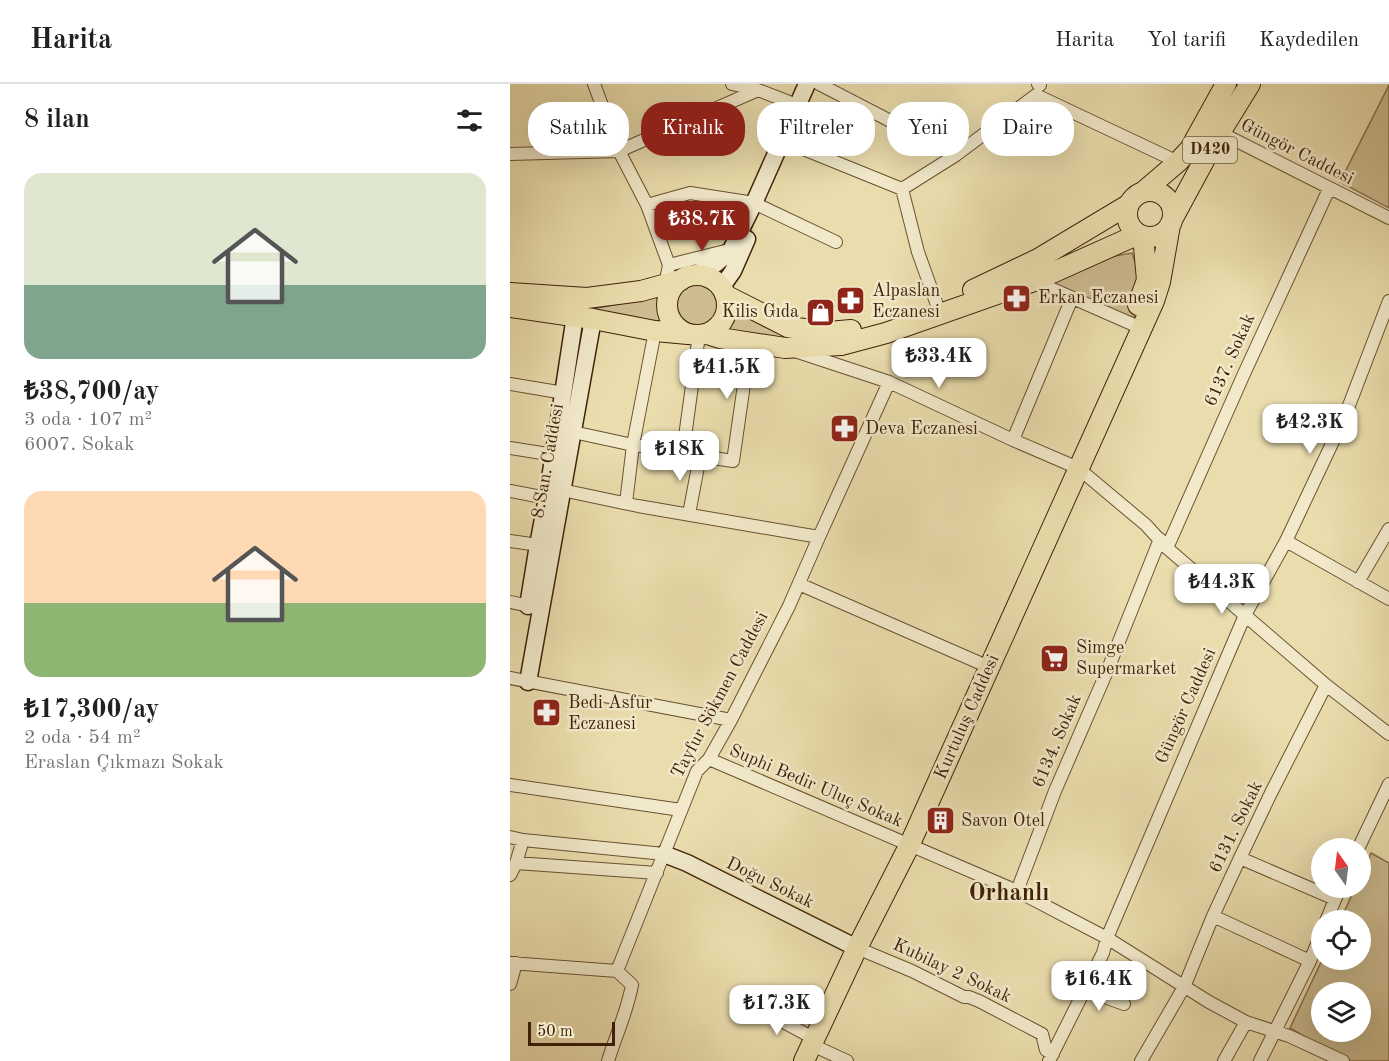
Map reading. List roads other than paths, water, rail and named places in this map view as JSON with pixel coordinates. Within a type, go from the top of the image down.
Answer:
[{"type":"main road","name":"D420","points":[[1144,191],[1190,149],[1226,84]]},
{"type":"main road","name":"D420","points":[[1172,221],[1213,144],[1250,84]]},
{"type":"main road","points":[[1078,468],[1154,301],[1172,221],[1173,210],[1170,202],[1159,192],[1144,191],[1132,198],[1128,205],[1127,220],[1130,226],[1141,235],[1150,237],[1158,235],[1165,231],[1172,221]]},
{"type":"main road","points":[[510,293],[587,298],[641,291],[676,277],[697,275],[713,280],[723,291],[788,327],[829,332],[864,328],[937,305],[1038,259],[1128,205]]},
{"type":"main road","points":[[676,277],[667,305],[672,324],[680,330],[785,348],[841,345],[886,333],[1034,281],[1141,235]]},
{"type":"main road","points":[[1078,468],[1147,280],[1141,235]]},
{"type":"main road","points":[[510,307],[584,317],[655,331],[698,334],[714,330],[724,318],[726,303],[723,291]]},
{"type":"main road","name":"Kurtuluş Caddesi","points":[[810,1048],[857,948],[909,846],[1078,468]]},
{"type":"street","points":[[594,84],[601,102]]},
{"type":"street","points":[[732,84],[758,90],[789,102]]},
{"type":"street","points":[[798,102],[807,84]]},
{"type":"street","points":[[808,102],[818,84],[887,120]]},
{"type":"street","points":[[969,144],[1039,87],[1178,162]]},
{"type":"street","points":[[629,147],[758,90]]},
{"type":"street","name":"Güngör Caddesi","points":[[1221,133],[1389,218]]},
{"type":"street","points":[[510,154],[528,154]]},
{"type":"street","points":[[622,156],[647,205],[676,277],[717,263],[731,250],[758,204]]},
{"type":"street","points":[[723,291],[779,156]]},
{"type":"street","points":[[820,156],[902,189]]},
{"type":"street","points":[[902,189],[954,156]]},
{"type":"street","points":[[902,189],[918,252],[937,305]]},
{"type":"street","name":"6137. Sokak","points":[[1163,544],[1329,189]]},
{"type":"street","points":[[647,205],[690,193],[758,204],[836,242]]},
{"type":"street","points":[[1034,281],[1132,324]]},
{"type":"street","points":[[1013,440],[1072,298]]},
{"type":"street","name":"Güngör Caddesi","points":[[1051,1057],[1103,953],[1107,938],[1245,615],[1286,541],[1345,416],[1389,301]]},
{"type":"street","name":"8.San. Caddesi","points":[[534,607],[555,494],[554,455],[564,393],[584,317]]},
{"type":"street","name":"8.San. Caddesi","points":[[528,682],[538,545],[573,432],[584,317]]},
{"type":"street","points":[[626,503],[633,445],[655,331]]},
{"type":"street","points":[[683,451],[698,334]]},
{"type":"street","points":[[573,432],[633,445],[683,451],[733,461],[750,343]]},
{"type":"street","points":[[785,348],[890,382],[1078,468],[1119,501],[1163,544],[1326,685],[1389,734]]},
{"type":"street","name":"Tayfur Sökmen Caddesi","points":[[618,971],[697,771],[709,759],[789,606],[890,382]]},
{"type":"street","points":[[510,384],[564,393]]},
{"type":"street","points":[[510,448],[554,455]]},
{"type":"street","points":[[689,514],[700,456]]},
{"type":"street","points":[[510,491],[626,503],[819,537]]},
{"type":"street","points":[[1358,582],[1389,529]]},
{"type":"street","points":[[510,541],[538,545]]},
{"type":"street","points":[[1286,541],[1389,599]]},
{"type":"street","name":"6134. Sokak","points":[[1017,891],[1055,791],[1163,544]]},
{"type":"street","points":[[799,584],[989,667]]},
{"type":"street","points":[[510,602],[534,607]]},
{"type":"street","points":[[510,678],[730,720]]},
{"type":"street","name":"6131. Sokak","points":[[1141,1061],[1185,987],[1213,916],[1240,858],[1326,685]]},
{"type":"street","name":"Suphi Bedir Uluç Sokak","points":[[709,759],[1017,891],[1107,938],[1209,1002],[1246,1022],[1289,1036],[1343,1061]]},
{"type":"street","points":[[1363,838],[1389,784]]},
{"type":"street","points":[[510,785],[681,810]]},
{"type":"street","points":[[510,837],[664,854]]},
{"type":"street","points":[[510,875],[523,840]]},
{"type":"street","name":"Doğu Sokak","points":[[664,854],[687,863],[857,948]]},
{"type":"street","points":[[1240,858],[1311,883]]},
{"type":"street","points":[[516,863],[657,873]]},
{"type":"street","points":[[1213,916],[1310,961],[1260,1061]]},
{"type":"street","name":"Kubilay 2 Sokak","points":[[857,948],[912,971],[964,997],[979,1000],[1042,1034],[1046,1050],[1051,1057]]},
{"type":"street","points":[[510,984],[513,963],[618,971],[632,985],[628,1007],[608,1061]]},
{"type":"street","points":[[1085,990],[1124,1004]]},
{"type":"street","points":[[754,1006],[810,1048],[848,1061]]},
{"type":"street","points":[[1224,1061],[1246,1022]]},
{"type":"place","name":"Erkan Eczanesi","points":[[1017,298]]},
{"type":"place","name":"Alpaslan Eczanesi","points":[[851,301]]},
{"type":"place","name":"Kilis Gıda","points":[[820,312]]},
{"type":"place","name":"Deva Eczanesi","points":[[844,429]]},
{"type":"place","name":"Simge Supermarket","points":[[1055,658]]},
{"type":"place","name":"Bedi Asfur Eczanesi","points":[[547,713]]},
{"type":"place","name":"Savon Otel","points":[[940,821]]},
{"type":"district","name":"Orhanlı","points":[[1009,894]]}]
